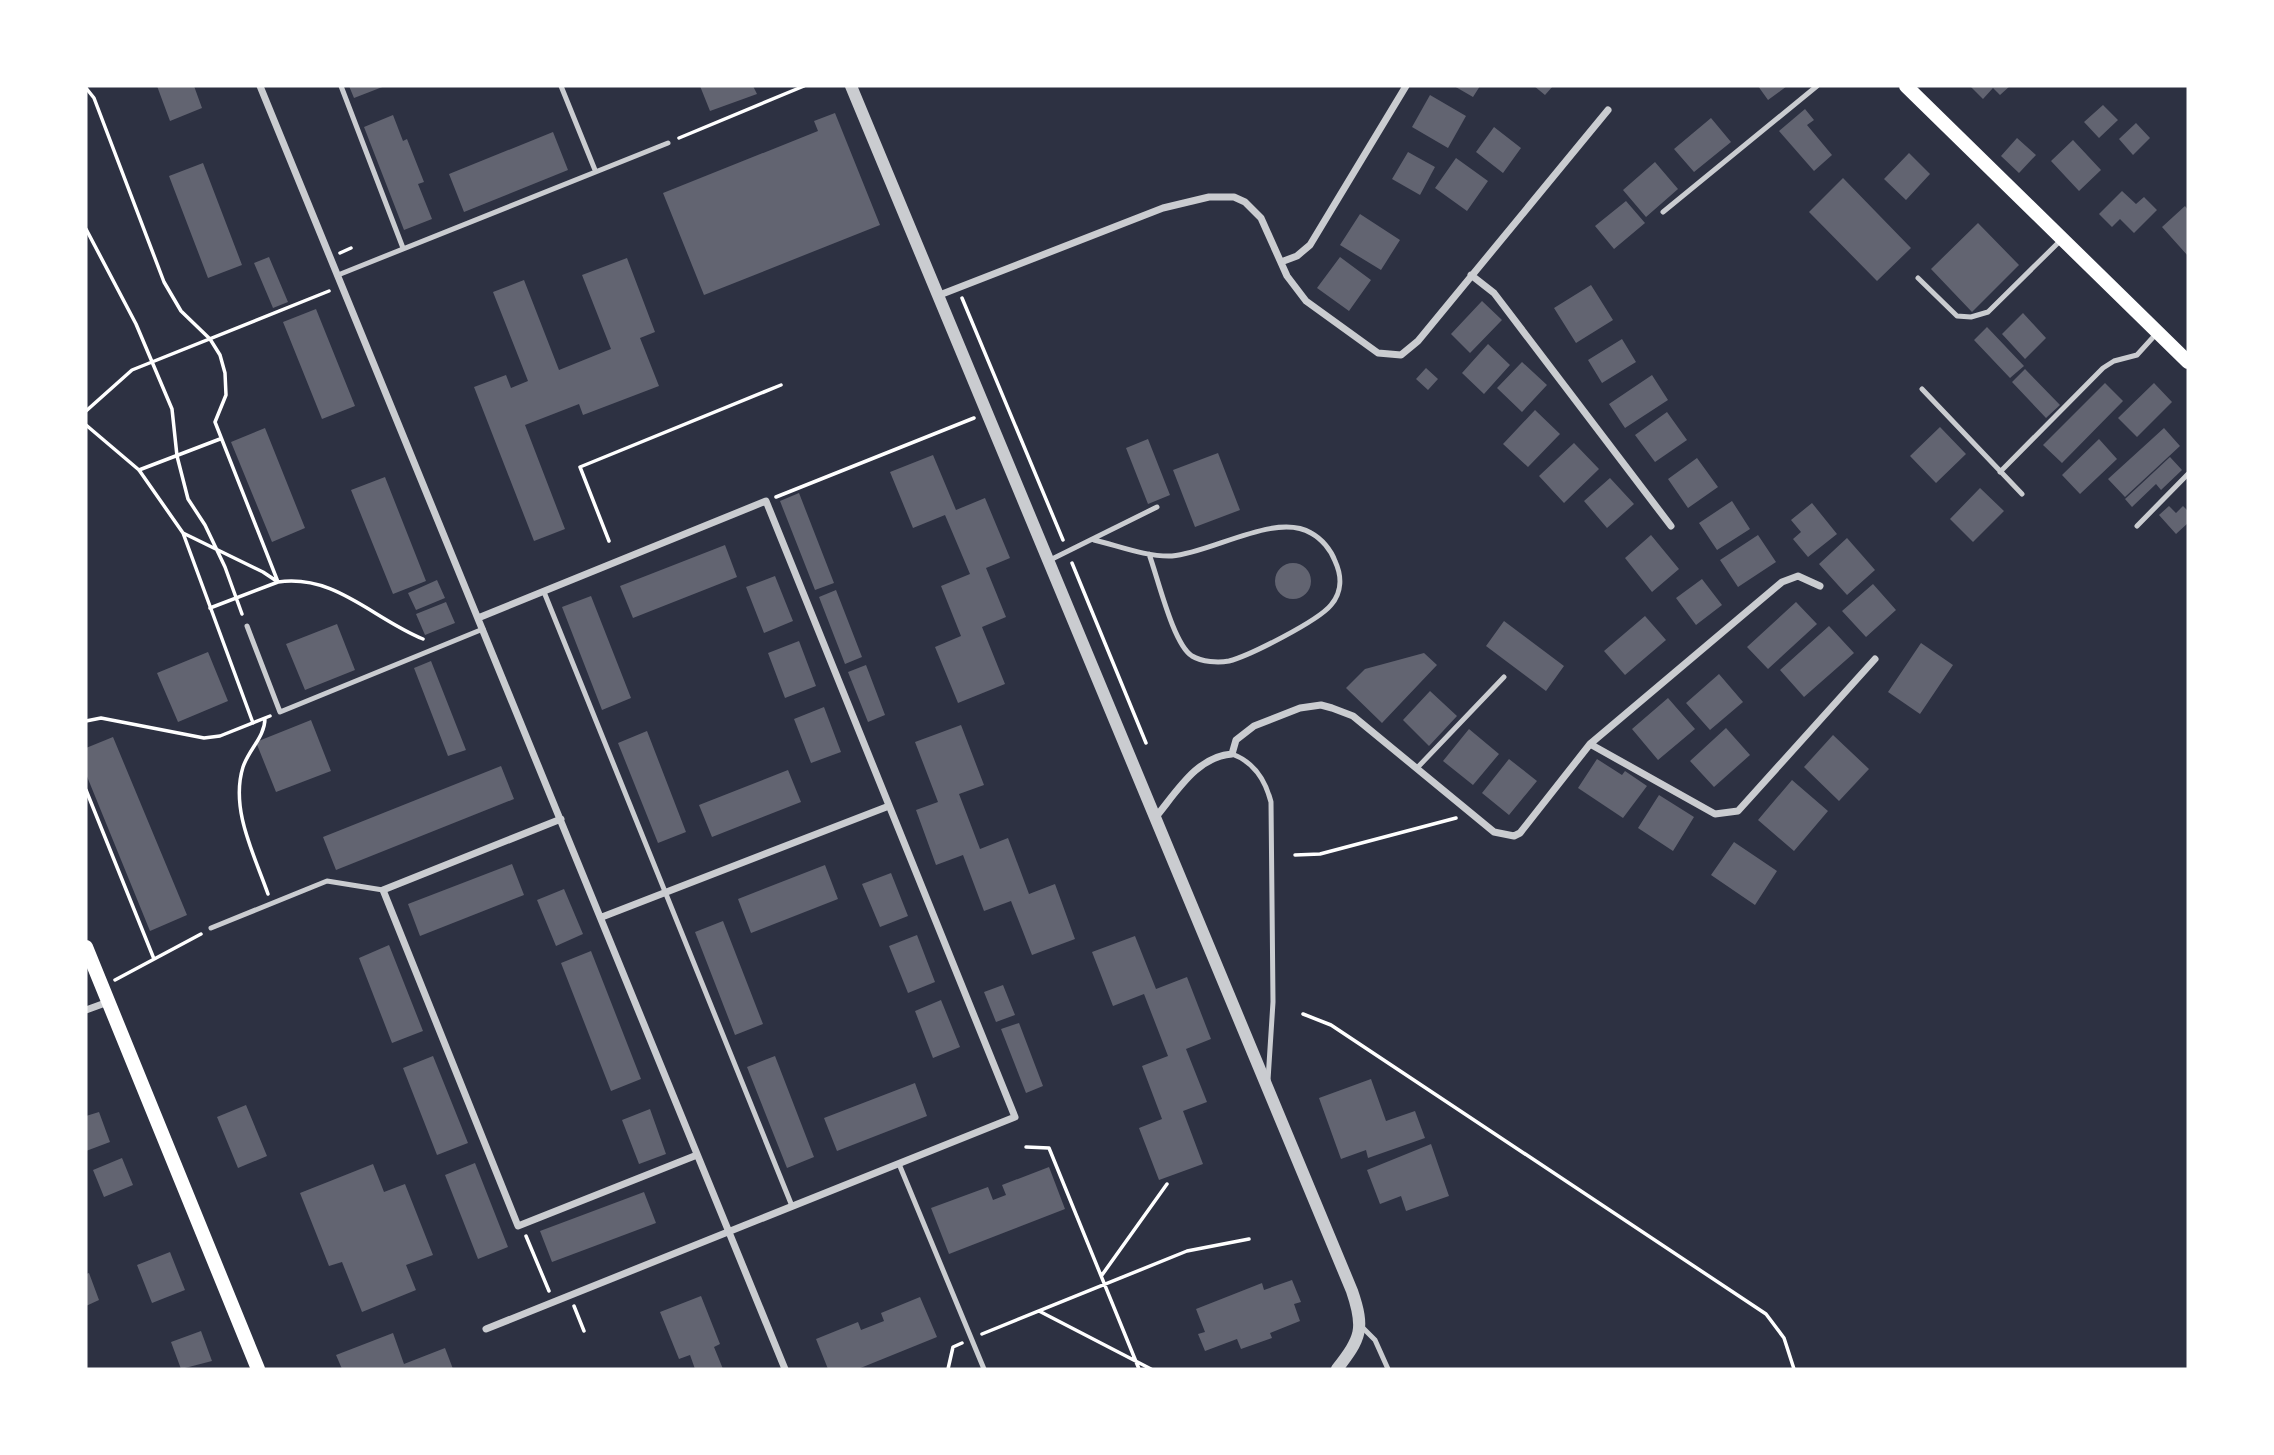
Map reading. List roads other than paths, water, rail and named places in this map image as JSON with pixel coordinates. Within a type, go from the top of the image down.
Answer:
[{"type":"main road","points":[[1906,86],[2188,362]]},
{"type":"main road","points":[[86,947],[258,1369]]},
{"type":"street","points":[[260,86],[785,1369]]},
{"type":"street","points":[[852,86],[937,296],[1268,1083],[1352,1291],[1361,1326],[1354,1345],[1337,1369]]},
{"type":"street","points":[[1281,262],[1297,257],[1310,245],[1406,86]]},
{"type":"street","points":[[937,296],[1163,208],[1209,197],[1234,197],[1254,209],[1270,234],[1297,292],[1314,309],[1378,353],[1394,356],[1414,346],[1608,110]]},
{"type":"street","points":[[1471,275],[1499,300],[1671,526]]},
{"type":"street","points":[[478,618],[766,501],[1015,1117],[727,1230],[486,1329]]},
{"type":"street","points":[[1155,818],[1205,761],[1218,755],[1231,754],[1236,740],[1254,726],[1300,708],[1321,705],[1353,716],[1494,832],[1514,836],[1520,833],[1590,744],[1782,582],[1798,576],[1820,586]]},
{"type":"street","points":[[1590,744],[1715,814],[1738,811],[1875,659]]},
{"type":"street","points":[[602,917],[889,806]]},
{"type":"street","points":[[561,819],[383,890],[517,1226],[697,1155]]},
{"type":"street","points":[[86,1010],[108,1002]]},
{"type":"lane","points":[[341,86],[403,248]]},
{"type":"lane","points":[[561,86],[595,170]]},
{"type":"lane","points":[[1662,212],[1817,86]]},
{"type":"lane","points":[[338,275],[668,143]]},
{"type":"lane","points":[[1918,278],[1957,316],[1980,315],[1988,312],[2062,239]]},
{"type":"lane","points":[[2000,472],[2103,368],[2115,361],[2137,355],[2158,332]]},
{"type":"lane","points":[[1922,389],[2022,494]]},
{"type":"lane","points":[[2137,526],[2188,474]]},
{"type":"lane","points":[[1048,561],[1157,507]]},
{"type":"lane","points":[[1094,540],[1149,554],[1173,556],[1272,529],[1294,527],[1311,532],[1326,544],[1339,572],[1340,589],[1333,604],[1318,618],[1244,655],[1215,662],[1193,657],[1181,645],[1149,554]]},
{"type":"lane","points":[[544,592],[792,1206]]},
{"type":"lane","points":[[247,626],[280,712],[483,629]]},
{"type":"lane","points":[[1417,768],[1504,677]]},
{"type":"lane","points":[[1231,754],[1254,766],[1271,802],[1273,1002],[1268,1083]]},
{"type":"lane","points":[[211,928],[327,881],[383,890]]},
{"type":"lane","points":[[899,1164],[984,1369]]},
{"type":"lane","points":[[1361,1326],[1375,1340],[1388,1369]]}]
